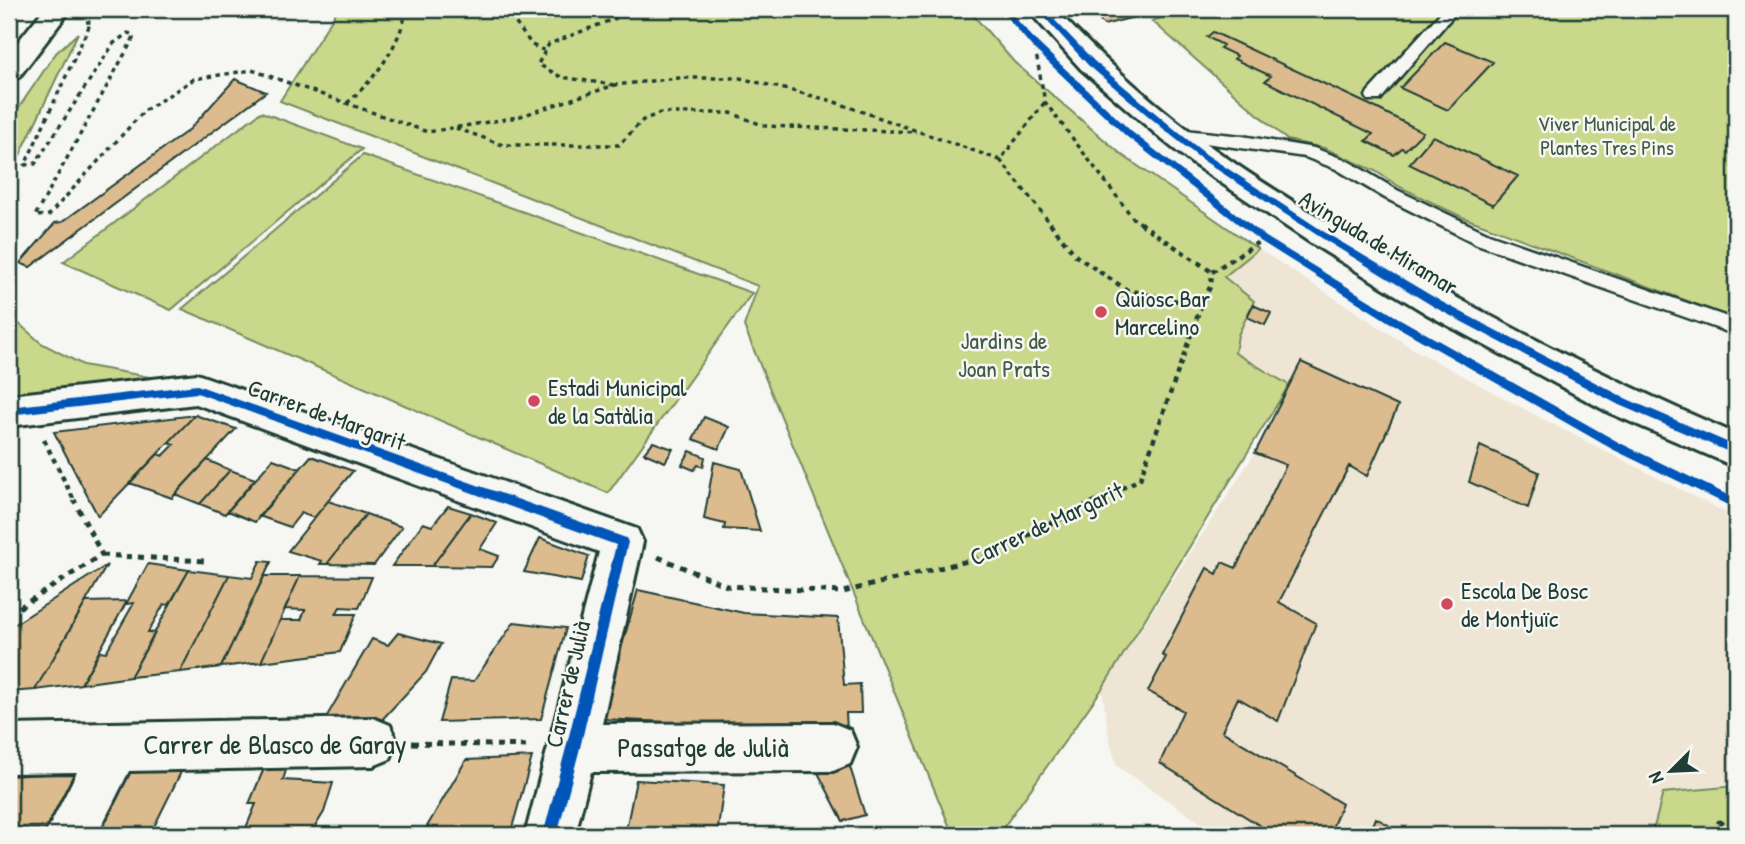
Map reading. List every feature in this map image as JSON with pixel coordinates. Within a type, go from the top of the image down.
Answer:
[{"type":"street","name":"Avinguda de Miramar","points":[[1040,9],[1091,63],[1175,134],[1313,229],[1439,305],[1623,402],[1736,451]]},
{"type":"street","points":[[9,71],[69,15]]},
{"type":"street","name":"Carrer de Margarit","points":[[9,411],[197,389],[622,542]]},
{"type":"street","name":"Carrer de Julià","points":[[550,835],[558,747],[622,542]]},
{"type":"street","name":"Carrer de Blasco de Garay","points":[[9,749],[373,742]]},
{"type":"street","points":[[69,835],[117,745]]},
{"type":"street","name":"Passatge de Julià","points":[[558,747],[834,747]]},
{"type":"lane","points":[[1374,96],[1452,9]]},
{"type":"lane","points":[[1175,134],[1308,152],[1342,165],[1391,194],[1483,239],[1736,328]]},
{"type":"path","points":[[346,104],[375,78],[398,39],[407,9]]},
{"type":"path","points":[[505,9],[532,45],[545,51]]},
{"type":"path","points":[[615,85],[561,77],[538,64],[549,44],[624,15],[631,9]]},
{"type":"path","points":[[69,15],[90,22],[25,165],[35,164],[114,43],[128,33],[133,34],[133,39],[35,216],[41,218],[49,215],[144,111],[194,79],[251,70],[428,132],[518,117],[615,85],[679,78],[740,78],[829,100],[1000,160],[1076,256],[1127,290],[1201,306]]},
{"type":"path","points":[[1035,44],[1045,102],[1133,218],[1212,272],[1263,239]]},
{"type":"path","points":[[1000,160],[1045,102]]},
{"type":"path","points":[[456,128],[503,145],[619,145],[643,120],[660,113],[691,112],[731,113],[765,126],[921,132]]},
{"type":"path","points":[[40,433],[102,555]]},
{"type":"path","points":[[9,614],[102,555],[205,561]]},
{"type":"path","points":[[1715,835],[1719,822],[1736,831]]},
{"type":"shaded area","points":[[170,9],[294,9],[284,21]]},
{"type":"shaded area","name":"Escola De Bosc de Montjuïc","points":[[1258,249],[1415,350],[1736,518],[1736,786],[1663,793],[1652,835],[1219,835],[1117,766],[1109,737],[1102,689],[1255,453],[1289,385],[1235,353],[1238,335],[1253,305],[1224,277]]},
{"type":"green space","name":"Jardins de Joan Prats","points":[[338,9],[968,9],[1014,62],[1122,155],[1258,249],[1224,277],[1254,301],[1238,335],[1235,353],[1289,385],[1102,689],[998,835],[953,835],[744,326],[758,286],[280,101]]},
{"type":"green space","name":"Viver Municipal de Plantes Tres Pins","points":[[1186,9],[1736,9],[1736,319],[1462,217],[1400,187],[1375,171],[1324,148],[1287,140],[1152,21]]},
{"type":"green space","points":[[78,33],[9,178],[9,122],[56,53]]},
{"type":"green space","points":[[261,112],[362,149],[171,310],[63,262]]},
{"type":"green space","name":"Estadi Municipal de la Satàlia","points":[[363,155],[752,293],[608,493],[182,309]]},
{"type":"green space","points":[[9,315],[41,343],[83,365],[155,378],[9,395]]},
{"type":"green space","points":[[1736,786],[1736,835],[1652,835],[1663,793]]},
{"type":"building","points":[[1088,9],[1165,9],[1104,25]]},
{"type":"building","points":[[1213,32],[1423,132],[1405,150],[1402,148],[1394,155],[1366,141],[1373,134],[1265,81],[1271,76],[1234,59],[1237,56],[1220,48],[1223,45],[1207,37]]},
{"type":"building","points":[[1445,42],[1493,62],[1448,110],[1400,88]]},
{"type":"building","points":[[235,79],[266,92],[30,267],[20,263],[55,223],[62,222],[190,129]]},
{"type":"building","points":[[1433,136],[1518,176],[1493,205],[1409,164]]},
{"type":"building","points":[[1253,305],[1271,313],[1265,325],[1247,317]]},
{"type":"building","points":[[1301,362],[1398,406],[1367,476],[1349,466],[1279,602],[1316,623],[1278,721],[1238,698],[1222,731],[1342,804],[1329,835],[1275,835],[1160,763],[1183,711],[1148,691],[1166,657],[1162,655],[1207,568],[1217,574],[1222,562],[1236,568],[1286,465],[1255,453]]},
{"type":"building","points":[[195,415],[98,516],[54,432]]},
{"type":"building","points":[[195,415],[236,429],[172,498],[130,483],[158,454],[163,456],[174,445],[168,443]]},
{"type":"building","points":[[704,417],[729,427],[719,449],[693,439]]},
{"type":"building","points":[[653,442],[673,449],[665,462],[644,453]]},
{"type":"building","points":[[1480,446],[1539,472],[1528,508],[1469,482]]},
{"type":"building","points":[[690,451],[705,457],[703,467],[698,465],[694,470],[682,465]]},
{"type":"building","points":[[311,456],[353,471],[314,518],[301,513],[290,527],[259,516]]},
{"type":"building","points":[[273,459],[300,469],[255,522],[228,511]]},
{"type":"building","points":[[207,460],[230,470],[200,504],[175,494]]},
{"type":"building","points":[[714,462],[741,469],[760,531],[724,529],[725,524],[704,519]]},
{"type":"building","points":[[230,470],[255,479],[225,514],[200,504]]},
{"type":"building","points":[[328,501],[366,514],[327,564],[320,564],[322,561],[288,551]]},
{"type":"building","points":[[448,506],[471,513],[432,566],[392,566],[423,523],[432,526]]},
{"type":"building","points":[[471,513],[497,523],[480,549],[499,556],[492,567],[432,566]]},
{"type":"building","points":[[366,514],[402,527],[374,565],[327,564]]},
{"type":"building","points":[[540,538],[589,556],[581,582],[524,572]]},
{"type":"building","points":[[260,561],[271,562],[221,667],[180,672],[229,575],[252,578]]},
{"type":"building","points":[[148,564],[189,570],[169,605],[164,604],[148,632],[155,633],[130,677],[81,684],[100,651],[106,652],[134,603],[126,604]]},
{"type":"building","points":[[107,565],[35,690],[9,692],[9,628]]},
{"type":"building","points":[[189,570],[229,575],[180,672],[130,677]]},
{"type":"building","points":[[264,576],[300,576],[261,662],[221,667]]},
{"type":"building","points":[[300,576],[372,577],[359,608],[340,607],[336,614],[356,614],[340,652],[261,662],[280,620],[301,620],[305,610],[285,609]]},
{"type":"building","points":[[638,590],[744,613],[838,618],[844,685],[860,684],[861,713],[846,713],[847,730],[601,719]]},
{"type":"building","points":[[127,601],[81,684],[35,690],[86,602]]},
{"type":"building","points":[[514,622],[566,628],[541,719],[439,722],[451,680],[474,681]]},
{"type":"building","points":[[398,633],[441,644],[426,672],[378,724],[324,721],[372,639],[388,645]]},
{"type":"building","points":[[532,757],[510,835],[422,835],[466,760]]},
{"type":"building","points":[[849,764],[865,815],[843,821],[814,765]]},
{"type":"building","points":[[265,766],[287,767],[283,780],[333,783],[324,812],[310,835],[243,835],[256,804],[249,804]]},
{"type":"building","points":[[183,768],[150,835],[94,835],[128,771]]},
{"type":"building","points":[[82,772],[50,829],[9,829],[9,776]]},
{"type":"building","points":[[636,780],[724,785],[717,835],[625,835]]},
{"type":"building","points":[[1376,818],[1406,835],[1369,835]]},
{"type":"building","points":[[9,829],[50,829],[47,835],[9,835]]},
{"type":"cycle path","points":[[1003,9],[1035,45],[1129,134],[1263,239],[1392,319],[1616,446],[1736,504]]},
{"type":"cycle path","points":[[1040,9],[1091,63],[1175,134],[1204,157],[1323,235],[1439,305],[1623,402],[1736,451]]},
{"type":"cycle path","points":[[9,411],[197,389],[622,542],[550,835]]},
{"type":"place","name":"Quiosc Bar Marcelino","points":[[1101,312]]},
{"type":"place","name":"Estadi Municipal de la Satàlia","points":[[534,401]]},
{"type":"place","name":"Escola De Bosc de Montjuïc","points":[[1447,604]]}]
